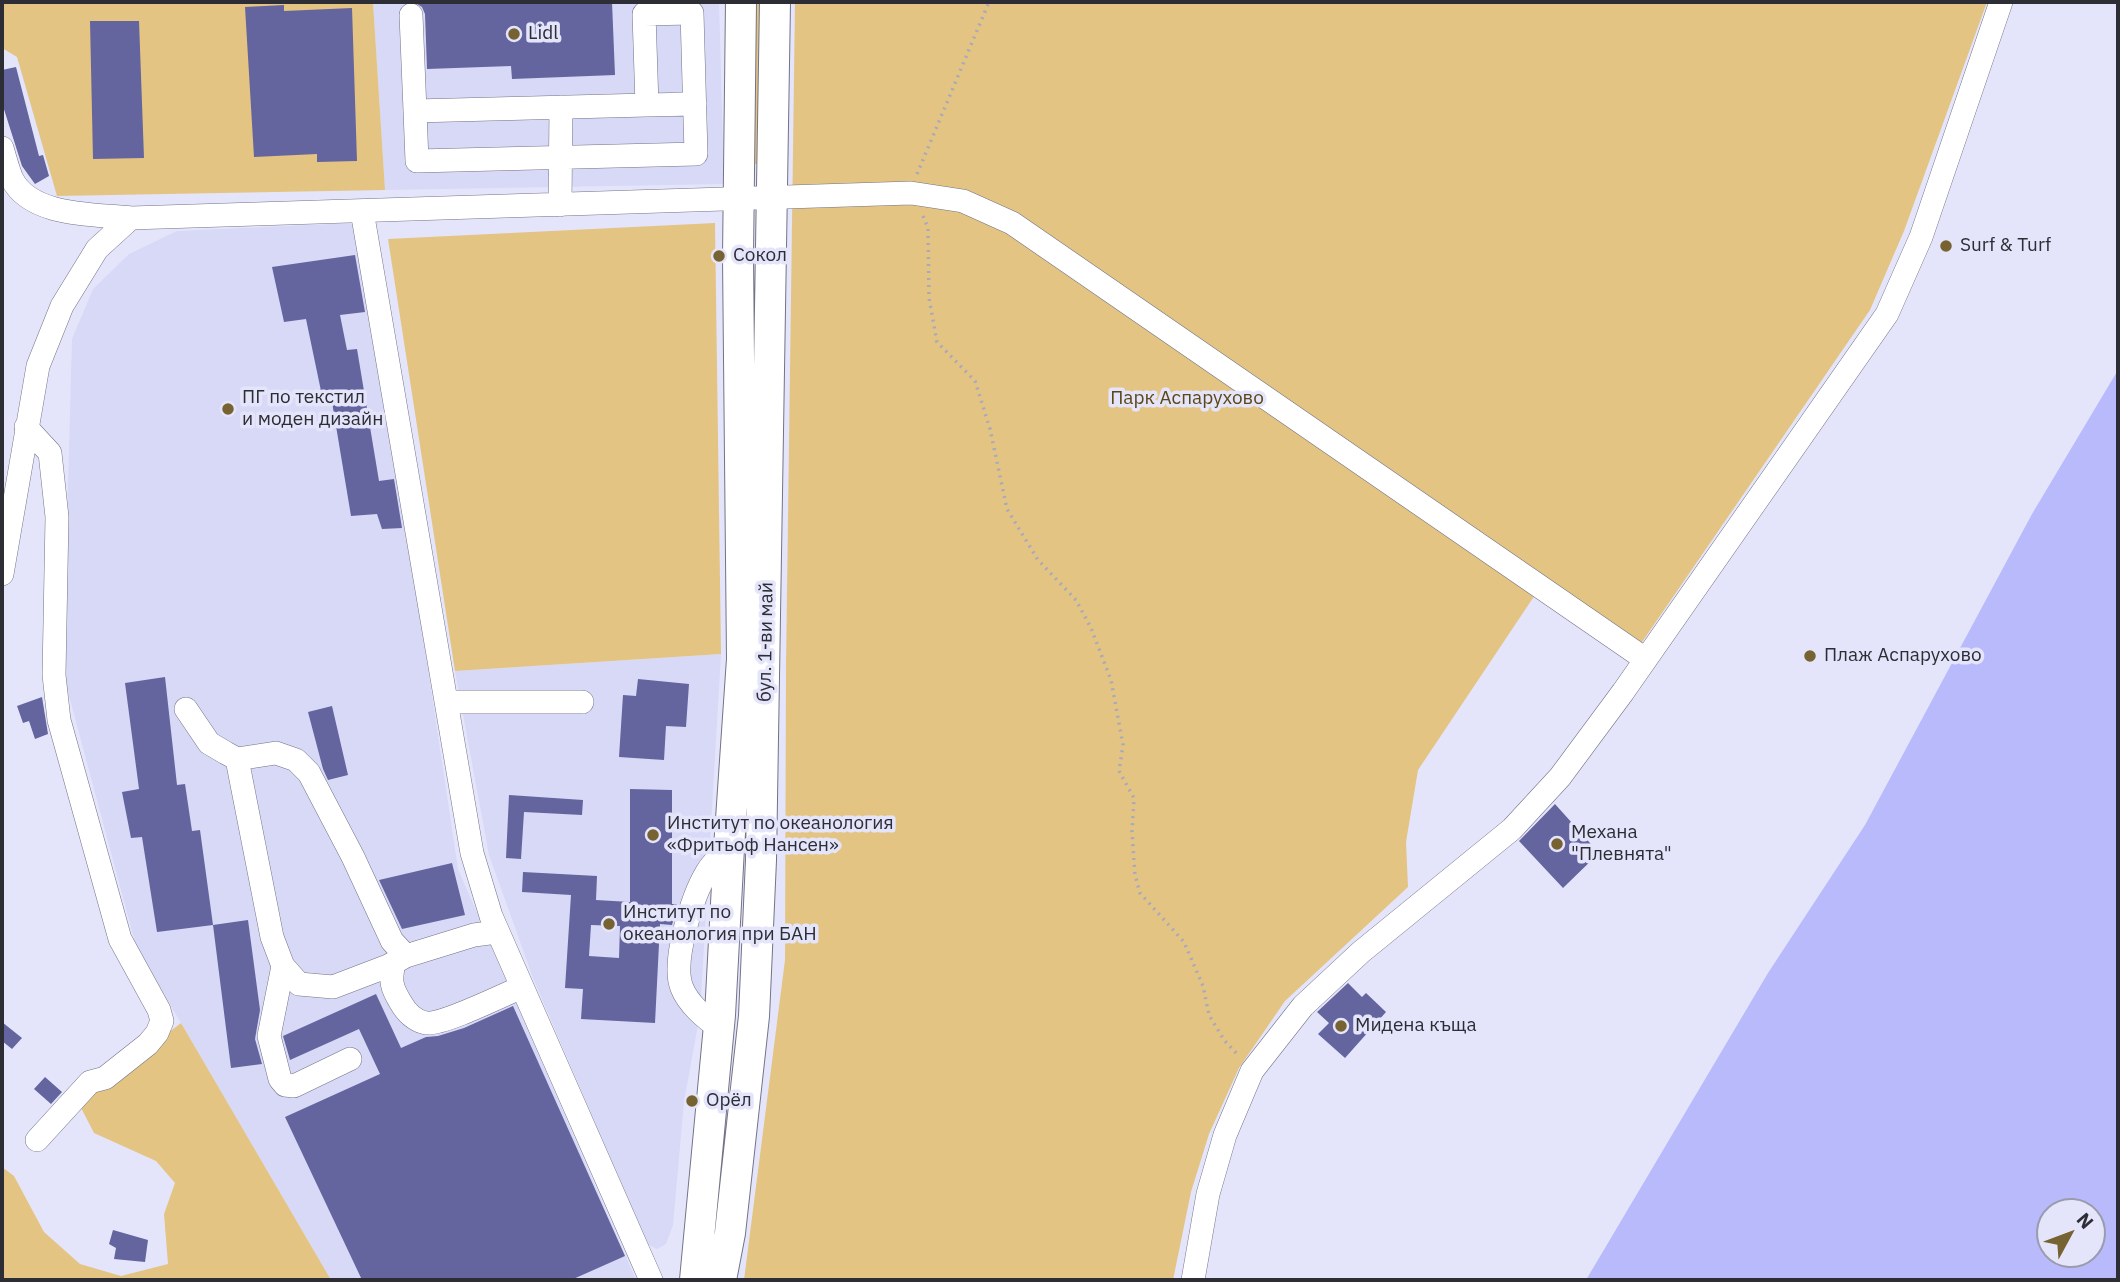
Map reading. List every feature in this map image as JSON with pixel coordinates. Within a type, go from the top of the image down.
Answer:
[{"type":"main road","name":"бул. 1-ви май","points":[[695,1280],[719,1027],[742,659],[738,271],[741,199],[741,2]]},
{"type":"main road","name":"бул. 1-ви май","points":[[721,1280],[730,1233],[754,1016],[761,860],[775,2]]},
{"type":"street","points":[[1193,1280],[1211,1182],[1225,1135],[1252,1071],[1303,1006],[1361,952],[1512,829],[1560,777],[1887,314],[1921,237],[2001,2]]},
{"type":"street","points":[[411,15],[417,161],[696,154],[692,13],[645,14],[647,105]]},
{"type":"street","points":[[415,111],[695,104]]},
{"type":"street","points":[[559,205],[561,107]]},
{"type":"street","points":[[2,148],[13,181],[28,198],[49,209],[131,218],[911,192],[963,201],[1013,223],[1645,659]]},
{"type":"street","points":[[362,211],[472,853],[497,932],[651,1280]]},
{"type":"street","points":[[2,574],[38,366],[62,306],[97,248],[131,218]]},
{"type":"street","points":[[26,426],[50,453],[56,505],[54,675],[59,720],[120,939],[159,1010],[162,1021],[148,1044],[105,1077],[90,1082],[37,1140]]},
{"type":"street","points":[[446,702],[582,702]]},
{"type":"street","points":[[186,709],[209,743],[237,759],[276,753],[296,760],[309,773],[353,857],[400,960],[390,981],[409,1015],[426,1023],[446,1019],[522,987]]},
{"type":"street","points":[[237,759],[272,937],[283,966],[299,984],[333,987],[400,960],[474,935],[497,932]]},
{"type":"street","points":[[719,1027],[706,1019],[682,988],[678,971],[693,898],[708,869],[729,848]]},
{"type":"street","points":[[283,966],[269,1036],[280,1079],[285,1085],[294,1086],[351,1059]]},
{"type":"path","points":[[989,2],[920,161],[911,192],[928,228],[929,298],[937,342],[975,381],[990,429],[1007,509],[1038,560],[1076,600],[1091,628],[1111,680],[1123,745],[1119,771],[1134,798],[1132,832],[1135,874],[1140,893],[1184,942],[1203,986],[1209,1014],[1224,1040],[1252,1071]]},
{"type":"shaded area","points":[[373,2],[719,2],[724,184],[385,190]]},
{"type":"shaded area","points":[[354,223],[418,602],[458,869],[636,1280],[331,1280],[136,946],[63,673],[72,339],[93,289],[129,254],[177,231]]},
{"type":"shaded area","name":"Институт по океанология при БАН","points":[[721,654],[700,1014],[684,1102],[673,1225],[666,1244],[657,1249],[647,1244],[533,978],[489,855],[455,671]]},
{"type":"green space","points":[[2,2],[373,2],[385,190],[57,196],[17,57],[2,48]]},
{"type":"green space","points":[[753,2],[767,2],[763,164],[755,164]]},
{"type":"green space","name":"Парк Аспарухово","points":[[795,2],[1987,2],[1904,231],[1870,310],[1640,645],[1545,580],[1418,770],[1406,842],[1408,887],[1285,1001],[1239,1068],[1209,1134],[1191,1192],[1173,1280],[744,1280],[785,960]]},
{"type":"green space","points":[[715,223],[721,654],[455,671],[388,239]]},
{"type":"green space","points":[[181,1023],[331,1280],[2,1280],[2,1167],[14,1176],[44,1232],[80,1264],[121,1276],[168,1264],[164,1214],[175,1183],[156,1161],[94,1133],[78,1102]]},
{"type":"water","points":[[2118,370],[2118,1280],[1586,1280],[1768,973],[1865,825],[2032,514]]},
{"type":"building","name":"Lidl","points":[[414,2],[612,2],[615,75],[512,79],[511,66],[427,69],[425,14],[422,7]]},
{"type":"building","points":[[284,5],[284,11],[352,8],[357,161],[317,162],[317,154],[254,157],[245,7]]},
{"type":"building","points":[[90,21],[139,21],[144,158],[93,159]]},
{"type":"building","points":[[16,67],[39,156],[43,155],[49,176],[35,184],[22,166],[2,103],[2,70]]},
{"type":"building","points":[[355,255],[365,312],[340,315],[347,350],[357,349],[379,481],[394,479],[402,528],[382,529],[377,514],[351,516],[330,390],[321,391],[306,319],[284,322],[272,267]]},
{"type":"building","points":[[165,677],[177,785],[185,784],[192,831],[200,830],[213,925],[157,932],[142,837],[131,838],[122,792],[139,789],[125,683]]},
{"type":"building","points":[[638,679],[689,684],[686,727],[666,726],[664,760],[619,757],[623,695],[636,696]]},
{"type":"building","points":[[42,697],[48,734],[35,739],[29,721],[23,723],[17,706]]},
{"type":"building","points":[[332,706],[348,775],[328,780],[308,712]]},
{"type":"building","points":[[630,789],[672,790],[672,904],[677,906],[672,925],[660,924],[655,1023],[581,1019],[583,989],[565,988],[571,895],[522,892],[523,872],[597,876],[596,900],[630,902]],"holes":[[[591,925],[620,926],[619,958],[589,956]]]},
{"type":"building","points":[[509,795],[583,800],[582,815],[524,812],[521,859],[506,858]]},
{"type":"building","name":"Механа \"Плевнята\"","points":[[1555,804],[1599,853],[1563,888],[1519,841]]},
{"type":"building","points":[[452,863],[465,915],[402,929],[379,880]]},
{"type":"building","points":[[248,920],[260,1010],[255,1039],[262,1064],[231,1068],[213,925]]},
{"type":"building","points":[[1348,983],[1362,997],[1366,993],[1386,1012],[1345,1058],[1318,1034],[1329,1023],[1317,1012]]},
{"type":"building","points":[[376,994],[401,1048],[426,1037],[464,1028],[513,1006],[625,1256],[571,1280],[362,1280],[285,1117],[380,1074],[359,1029],[290,1060],[283,1036]]},
{"type":"building","points":[[2,1022],[22,1038],[12,1049],[2,1041]]},
{"type":"building","points":[[45,1077],[62,1092],[51,1104],[34,1089]]},
{"type":"building","points":[[113,1230],[148,1240],[145,1262],[114,1259],[116,1248],[109,1244]]},
{"type":"place","name":"Lidl","points":[[514,34]]},
{"type":"place","name":"Surf & Turf","points":[[1946,246]]},
{"type":"place","name":"Сокол","points":[[719,256]]},
{"type":"place","name":"ПГ по текстил и моден дизайн","points":[[228,409]]},
{"type":"place","name":"Плаж Аспарухово","points":[[1810,656]]},
{"type":"place","name":"Институт по океанология «Фритьоф Нансен»","points":[[653,835]]},
{"type":"place","name":"Механа \"Плевнята\"","points":[[1557,844]]},
{"type":"place","name":"Институт по океанология при БАН","points":[[609,924]]},
{"type":"place","name":"Мидена къща","points":[[1341,1026]]},
{"type":"place","name":"Орёл","points":[[692,1101]]}]
